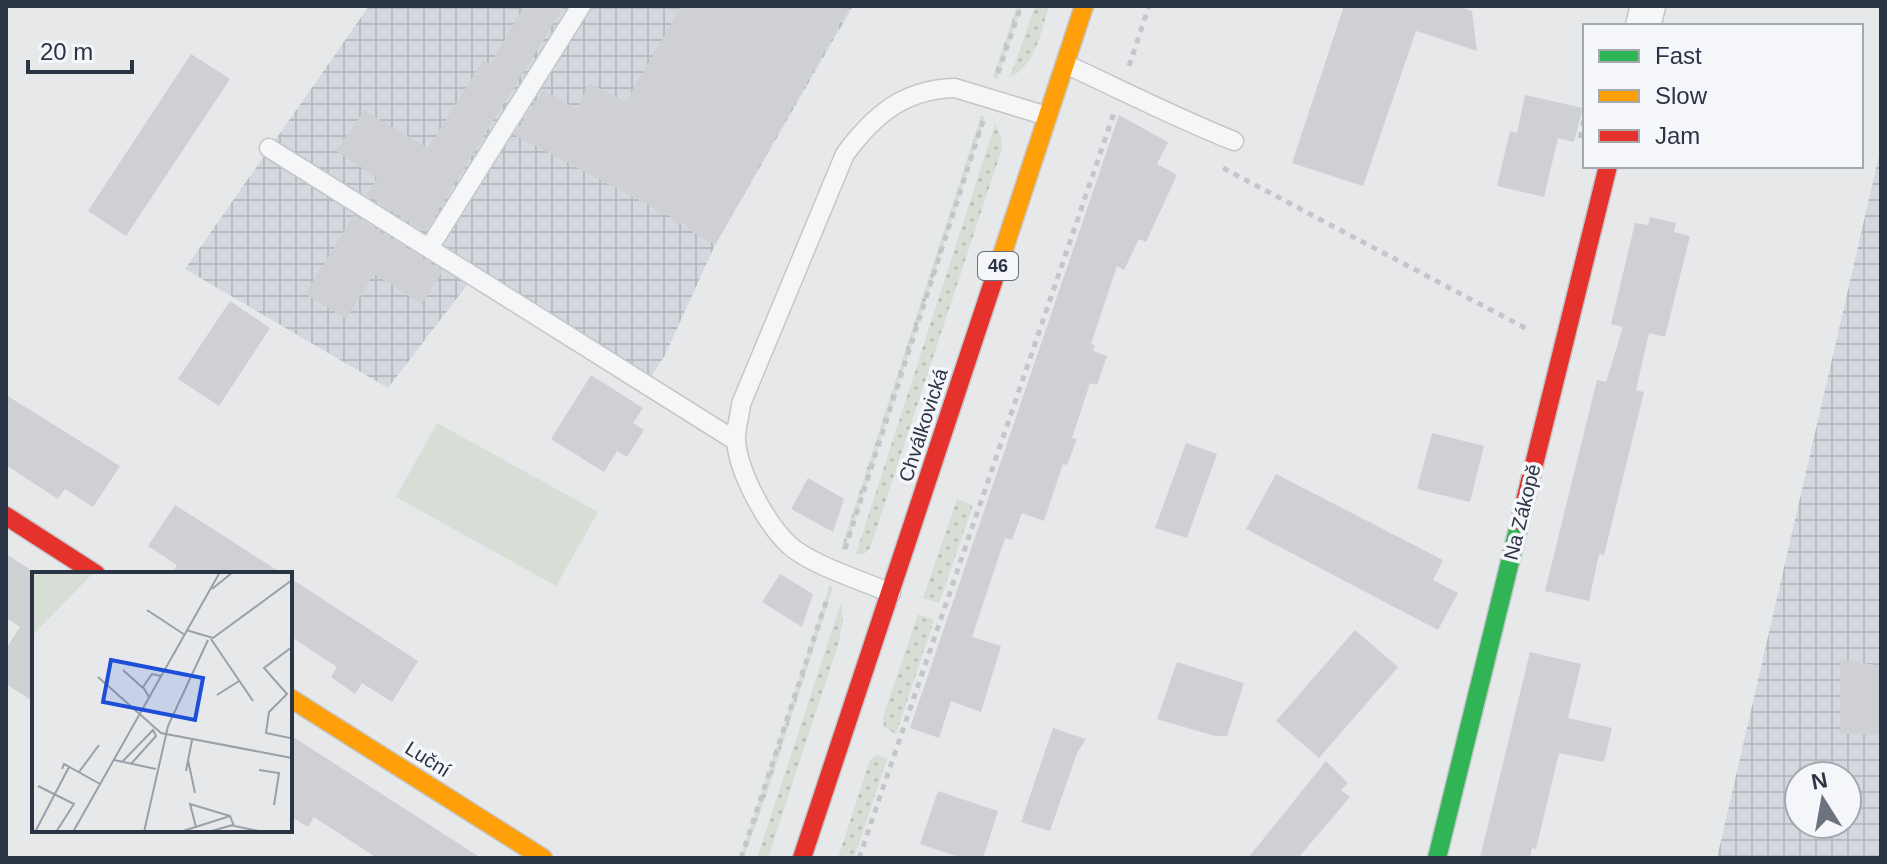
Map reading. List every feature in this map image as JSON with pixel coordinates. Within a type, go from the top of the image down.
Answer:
[{"type":"street","name":"Chválkovická","points":[[802,858],[1084,6]]},
{"type":"street","name":"Na Zákopě","points":[[1437,858],[1607,168]]},
{"type":"street","points":[[6,516],[93,572]]},
{"type":"street","name":"Luční","points":[[292,699],[543,858]]},
{"type":"lane","points":[[429,248],[581,6]]},
{"type":"lane","points":[[1065,64],[1173,117],[1234,141]]},
{"type":"lane","points":[[891,593],[829,567],[791,546],[765,516],[746,476],[736,441],[741,404],[845,154],[863,129],[881,112],[906,96],[955,88],[1047,116]]},
{"type":"lane","points":[[269,148],[736,441]]},
{"type":"path","points":[[997,78],[1021,6]]},
{"type":"path","points":[[1121,89],[1149,6]]},
{"type":"path","points":[[859,858],[1115,110],[1129,117]]},
{"type":"path","points":[[844,550],[984,118]]},
{"type":"path","points":[[1213,162],[1534,332],[1564,340]]},
{"type":"path","points":[[741,858],[831,587]]},
{"type":"shaded area","points":[[369,6],[853,6],[715,245],[665,355],[646,384],[474,276],[388,388],[185,269]]},
{"type":"shaded area","points":[[1017,6],[1022,6],[997,79],[993,77]]},
{"type":"shaded area","points":[[1035,6],[1049,6],[1040,37],[1026,65],[1010,77]]},
{"type":"shaded area","points":[[981,116],[985,118],[845,551],[841,549]]},
{"type":"shaded area","points":[[995,124],[1001,136],[1002,149],[870,548],[864,554],[856,554]]},
{"type":"shaded area","points":[[1881,147],[1881,858],[1717,858]]},
{"type":"shaded area","points":[[437,423],[598,512],[556,586],[396,497]]},
{"type":"shaded area","points":[[957,499],[973,505],[939,603],[923,598]]},
{"type":"shaded area","points":[[830,585],[833,588],[745,854],[742,852]]},
{"type":"shaded area","points":[[841,603],[843,621],[838,645],[768,858],[757,858]]},
{"type":"shaded area","points":[[918,614],[934,620],[896,734],[884,727],[883,717]]},
{"type":"shaded area","points":[[877,755],[887,759],[854,858],[838,858],[870,760]]},
{"type":"building","points":[[524,6],[564,6],[425,232],[367,195],[377,178],[336,151],[364,110],[428,148],[483,60],[490,64]]},
{"type":"building","points":[[681,6],[850,6],[715,245],[690,231],[685,224],[675,223],[670,216],[659,214],[654,208],[514,135],[543,90],[577,109],[589,83],[626,102]]},
{"type":"building","points":[[1344,6],[1456,6],[1472,11],[1477,51],[1416,31],[1363,186],[1292,163]]},
{"type":"building","points":[[191,54],[230,79],[126,236],[88,211]]},
{"type":"building","points":[[1525,95],[1583,108],[1574,142],[1558,138],[1544,197],[1497,186],[1510,131],[1517,133]]},
{"type":"building","points":[[1119,115],[1168,142],[1157,164],[1177,175],[1146,242],[1139,239],[1124,270],[1117,266],[1091,344],[1095,345],[1093,351],[1107,356],[1097,385],[1090,383],[1072,438],[1077,439],[1067,465],[1063,464],[1044,521],[1022,513],[1012,540],[1005,538],[972,637],[1001,646],[981,712],[951,701],[939,738],[910,728]]},
{"type":"building","points":[[354,215],[443,271],[422,304],[374,274],[346,319],[305,294]]},
{"type":"building","points":[[1650,217],[1676,223],[1674,232],[1690,236],[1665,337],[1649,333],[1636,390],[1644,392],[1604,555],[1599,554],[1589,601],[1545,591],[1597,380],[1606,382],[1623,327],[1611,324],[1635,223],[1648,225]]},
{"type":"building","points":[[230,301],[270,328],[219,406],[178,379]]},
{"type":"building","points":[[591,375],[643,408],[633,423],[644,430],[627,457],[617,451],[604,472],[551,439]]},
{"type":"building","points":[[6,395],[120,466],[93,507],[65,489],[58,499],[6,465]]},
{"type":"building","points":[[1432,433],[1484,446],[1470,502],[1417,489]]},
{"type":"building","points":[[1186,443],[1217,454],[1187,538],[1155,528]]},
{"type":"building","points":[[1276,474],[1443,560],[1433,580],[1458,593],[1438,630],[1246,529]]},
{"type":"building","points":[[808,478],[844,499],[833,532],[791,509]]},
{"type":"building","points":[[175,505],[280,572],[173,572],[177,565],[148,546]]},
{"type":"building","points":[[6,554],[34,572],[32,701],[6,684],[6,649],[20,627],[6,618]]},
{"type":"building","points":[[780,574],[813,594],[802,627],[762,602]]},
{"type":"building","points":[[292,579],[418,661],[392,702],[362,683],[355,694],[331,677],[337,667],[292,637]]},
{"type":"building","points":[[1355,630],[1398,667],[1319,758],[1276,721]]},
{"type":"building","points":[[1530,652],[1581,664],[1568,718],[1612,728],[1604,762],[1559,753],[1536,849],[1532,848],[1530,858],[1480,858]]},
{"type":"building","points":[[1840,659],[1881,666],[1881,735],[1840,734]]},
{"type":"building","points":[[1177,662],[1244,683],[1227,736],[1215,736],[1157,719]]},
{"type":"building","points":[[1053,728],[1086,739],[1077,753],[1050,831],[1021,822]]},
{"type":"building","points":[[292,736],[481,858],[377,858],[314,817],[308,827],[292,817]]},
{"type":"building","points":[[1326,761],[1348,783],[1341,790],[1350,797],[1298,858],[1248,858]]},
{"type":"building","points":[[938,791],[998,811],[983,858],[962,858],[920,844]]},
{"type":"traffic: fast","points":[[1437,858],[1520,521]]},
{"type":"traffic: slow","points":[[996,273],[1084,6]]},
{"type":"traffic: slow","points":[[292,699],[543,858]]},
{"type":"traffic: jam","points":[[1520,521],[1608,168]]},
{"type":"traffic: jam","points":[[802,858],[996,273]]},
{"type":"traffic: jam","points":[[6,516],[93,572]]}]
